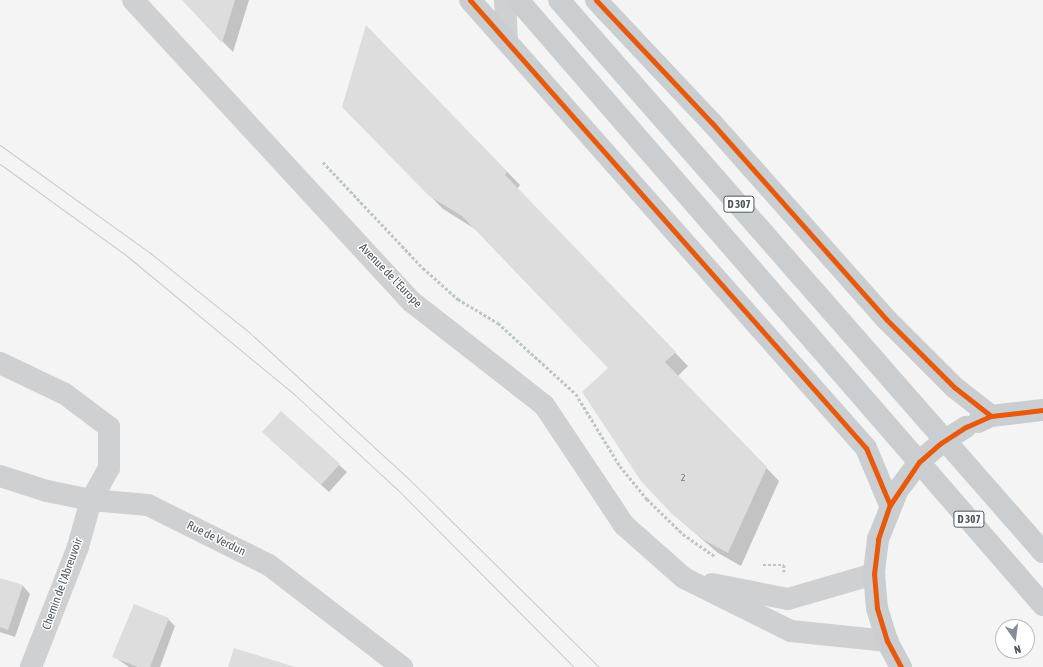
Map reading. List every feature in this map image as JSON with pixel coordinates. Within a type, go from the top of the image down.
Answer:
[{"type":"main road","points":[[470,0],[507,40],[866,448],[890,505]]},
{"type":"main road","name":"D 307","points":[[518,0],[1043,605]]},
{"type":"main road","name":"D 307","points":[[558,0],[1043,552]]},
{"type":"main road","name":"D 307","points":[[596,0],[712,123],[886,319],[954,387],[991,416]]},
{"type":"main road","points":[[901,667],[887,641],[877,608],[874,574],[878,539],[890,505],[901,486],[919,462],[941,443],[966,426],[991,416],[1043,410]]},
{"type":"street","name":"Avenue de l'Europe","points":[[132,0],[412,302],[544,405],[624,525],[684,578]]},
{"type":"street","points":[[505,0],[507,40]]},
{"type":"street","name":"Chemin de l'Abreuvoir","points":[[0,362],[65,394],[109,427],[109,468],[91,500],[78,547],[31,667]]},
{"type":"street","name":"Rue de Verdun","points":[[0,476],[47,491],[91,500],[148,505],[269,565],[402,667]]},
{"type":"street","points":[[684,578],[788,599],[874,574]]},
{"type":"street","points":[[684,578],[791,631],[887,641]]},
{"type":"path","points":[[320,159],[423,268],[458,299],[498,322],[576,394],[620,466],[647,499],[682,534],[717,557]]},
{"type":"path","points":[[757,565],[784,565],[785,578]]},
{"type":"building","points":[[182,0],[235,0],[222,43]]},
{"type":"building","points":[[366,25],[507,172],[505,175],[676,352],[665,362],[767,467],[728,553],[704,540],[672,514],[641,481],[582,392],[608,368],[462,216],[429,196],[342,107]]},
{"type":"building","points":[[281,411],[340,464],[321,485],[262,432]]},
{"type":"building","points":[[0,578],[23,585],[8,630],[0,627]]},
{"type":"building","points":[[134,604],[169,618],[150,667],[138,667],[112,657]]},
{"type":"building","points":[[234,648],[295,667],[228,667]]},
{"type":"tram line","points":[[0,145],[149,252],[250,333],[409,479],[599,667]]},
{"type":"tram line","points":[[0,164],[127,256],[295,395],[397,489],[574,667]]},
{"type":"cycle path","points":[[470,0],[866,448],[890,505]]},
{"type":"cycle path","points":[[596,0],[712,123],[886,319],[954,387],[991,416]]},
{"type":"cycle path","points":[[901,667],[887,641],[877,608],[874,574],[878,539],[890,505],[919,462],[941,443],[966,427],[991,416],[1043,410]]}]
